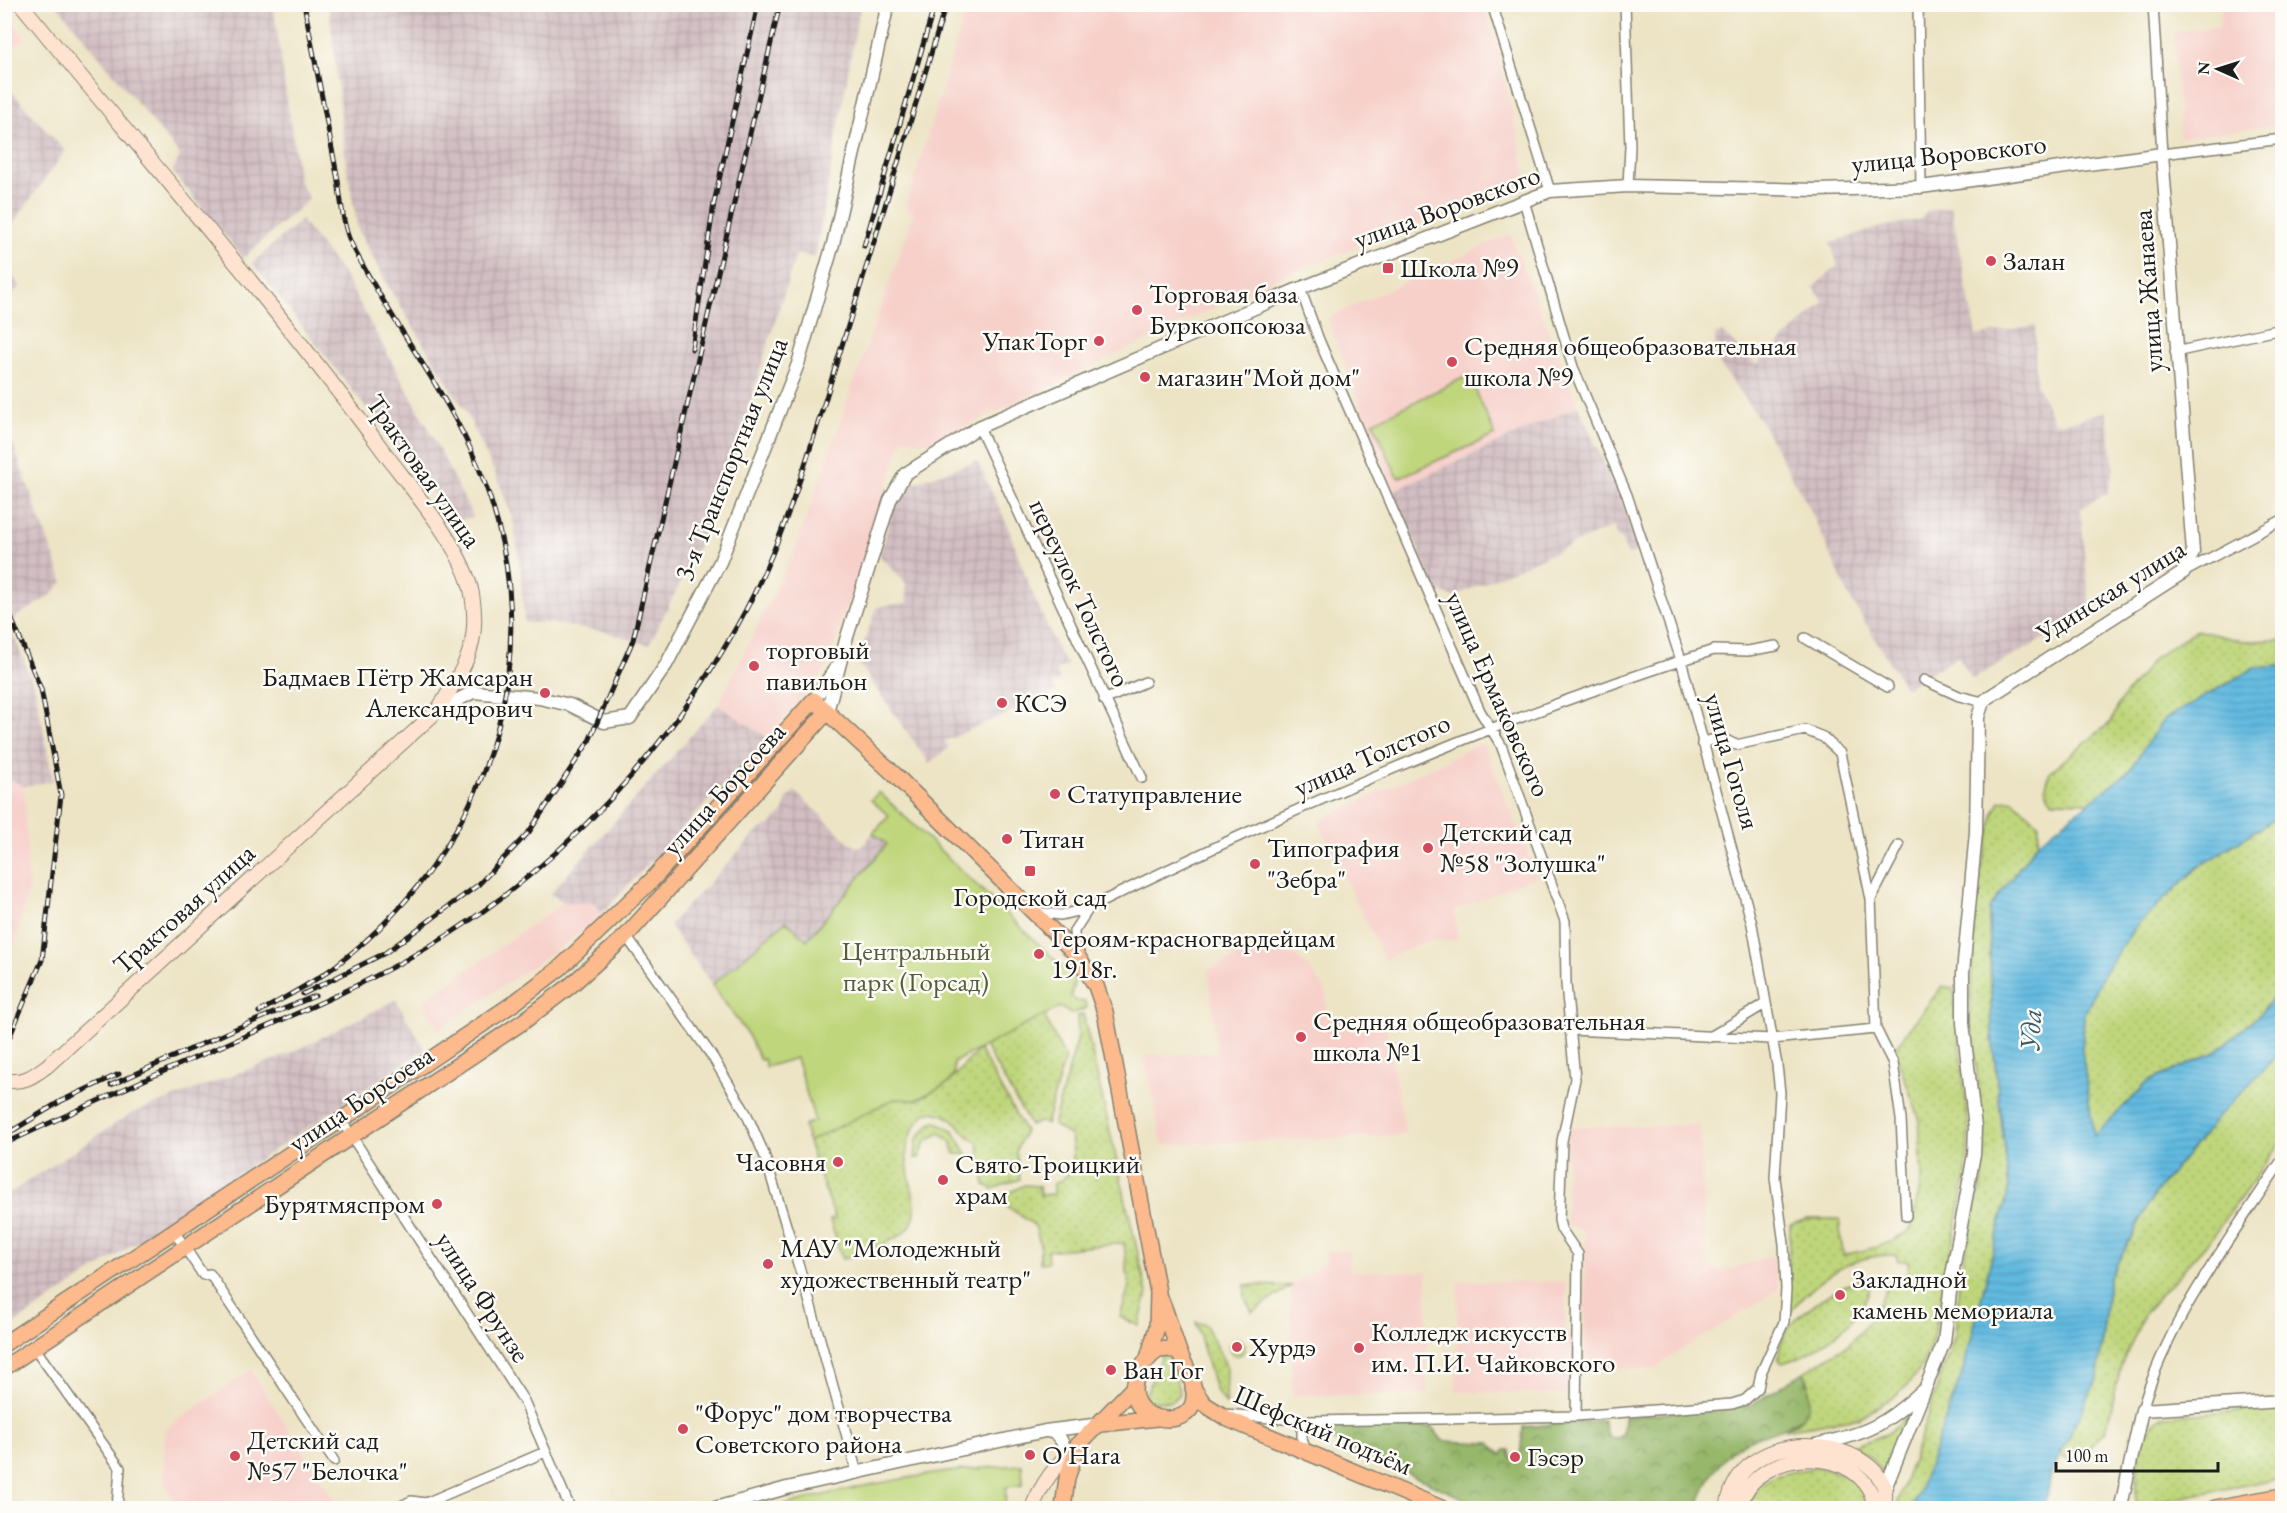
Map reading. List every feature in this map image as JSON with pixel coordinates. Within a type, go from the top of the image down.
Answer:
[{"type":"main road","name":"Трактовая улица","points":[[4,1080],[16,1083],[27,1080],[47,1066],[437,711],[469,659],[474,621],[471,592],[440,527],[348,404],[21,4]]},
{"type":"main road","points":[[814,700],[1076,954],[1096,986],[1105,1012],[1158,1292],[1193,1388],[1193,1404],[1186,1414],[1177,1419],[1160,1418],[1101,1424]]},
{"type":"main road","name":"улица Борсоева","points":[[4,1344],[514,1003],[590,942],[651,881],[814,700]]},
{"type":"main road","name":"улица Борсоева","points":[[4,1368],[524,1021],[570,986],[626,936],[827,712]]},
{"type":"main road","points":[[1032,1509],[1060,1458],[1101,1424],[1133,1388],[1148,1358],[1157,1327],[1158,1292]]},
{"type":"main road","points":[[1148,1358],[1163,1349],[1180,1354]]},
{"type":"main road","points":[[1133,1388],[1135,1400],[1141,1408],[1160,1418]]},
{"type":"main road","name":"Шефский подъём","points":[[1193,1388],[1204,1404],[1217,1413],[1441,1509]]},
{"type":"main road","points":[[1063,1509],[1067,1478],[1078,1445]]},
{"type":"main road","points":[[1727,1509],[1734,1483],[1750,1463],[1773,1452],[1813,1446],[1837,1449],[1858,1457],[1873,1471],[1881,1504]]},
{"type":"main road","points":[[1740,1509],[1746,1491],[1767,1471],[1776,1466],[1819,1459],[1839,1464],[1858,1475],[1881,1504]]},
{"type":"main road","points":[[2215,1509],[2283,1496]]},
{"type":"street","name":"3-я Транспортная улица","points":[[437,711],[473,692],[539,698],[570,705],[604,722],[630,718],[662,671],[720,562],[798,364],[833,244],[888,4]]},
{"type":"street","points":[[1492,4],[1550,191]]},
{"type":"street","points":[[1625,4],[1630,147],[1628,186]]},
{"type":"street","points":[[1918,4],[1921,187]]},
{"type":"street","name":"улица Жанаева","points":[[2153,4],[2175,352],[2193,552],[2184,572]]},
{"type":"street","name":"улица Воровского","points":[[841,660],[897,483],[914,466],[979,427],[1300,288],[1550,191],[1628,186],[1817,190],[1921,187],[2283,139]]},
{"type":"street","name":"улица Гоголя","points":[[1217,1413],[1307,1421],[1576,1416],[1732,1404],[1745,1400],[1758,1388],[1770,1351],[1784,1322],[1786,1289],[1784,1244],[1775,1178],[1780,1093],[1750,915],[1681,660],[1627,495],[1573,367],[1524,201]]},
{"type":"street","name":"улица Ермаковского","points":[[1300,288],[1319,340],[1480,711],[1501,745],[1565,921],[1566,984],[1575,1079],[1562,1141],[1559,1220],[1561,1229],[1578,1254],[1576,1416]]},
{"type":"street","points":[[2175,352],[2283,329]]},
{"type":"street","name":"переулок Толстого","points":[[979,427],[1104,700],[1142,777]]},
{"type":"street","name":"Удинская улица","points":[[1983,702],[2184,572],[2283,520]]},
{"type":"street","points":[[1805,638],[1888,687]]},
{"type":"street","name":"улица Толстого","points":[[1033,912],[1061,915],[1089,908],[1253,831],[1490,727],[1714,650],[1748,651],[1776,646]]},
{"type":"street","points":[[814,700],[841,660]]},
{"type":"street","points":[[827,712],[841,660]]},
{"type":"street","points":[[1881,1504],[1944,1342],[1952,1275],[1974,1154],[1975,1128],[1965,1043],[1963,974],[1976,832],[1978,717],[1983,702],[1959,696],[1924,680]]},
{"type":"street","points":[[1104,700],[1145,682]]},
{"type":"street","points":[[1702,743],[1720,737],[1736,745],[1805,730],[1823,737],[1840,753],[1871,899],[1876,1029],[1893,1063],[1901,1119],[1906,1216]]},
{"type":"street","points":[[1871,899],[1899,845]]},
{"type":"street","points":[[1076,954],[1074,931],[1089,908]]},
{"type":"street","points":[[626,936],[712,1056],[747,1115],[764,1154],[808,1296],[857,1473]]},
{"type":"street","points":[[1710,1036],[1765,1004]]},
{"type":"street","points":[[1570,1030],[1772,1039],[1876,1029]]},
{"type":"street","name":"улица Фрунзе","points":[[341,1120],[524,1401],[570,1509]]},
{"type":"street","points":[[2121,1506],[2142,1410],[2162,1352],[2188,1305],[2283,1160]]},
{"type":"street","points":[[174,1231],[203,1275],[210,1274],[334,1461]]},
{"type":"street","points":[[34,1347],[120,1468],[117,1509]]},
{"type":"street","points":[[1813,1446],[1865,1433],[1883,1424],[1925,1388]]},
{"type":"street","points":[[2142,1410],[2283,1401]]},
{"type":"street","points":[[1306,1453],[1302,1439],[1302,1427],[1307,1421]]},
{"type":"street","points":[[715,1509],[787,1488],[1045,1431],[1101,1424]]},
{"type":"street","points":[[1045,1431],[1056,1434],[1060,1458],[1067,1478]]},
{"type":"street","points":[[397,1509],[411,1501],[426,1503],[546,1452]]},
{"type":"shaded area","points":[[2222,4],[2277,5],[2282,19],[2282,124],[2180,138],[2174,31],[2219,27]]},
{"type":"shaded area","points":[[57,5],[273,5],[299,181],[309,199],[243,258],[173,172],[180,155]]},
{"type":"shaded area","points":[[329,5],[860,5],[815,258],[796,254],[717,509],[649,645],[606,632],[548,623],[524,623],[521,572],[513,520],[499,482],[466,412],[386,283],[358,229],[346,163]]},
{"type":"shaded area","points":[[968,5],[1483,5],[1496,43],[1528,182],[1277,278],[931,443],[903,438],[826,669],[768,738],[718,705],[794,552],[914,213],[905,208]]},
{"type":"shaded area","points":[[4,10],[26,39],[5,53],[4,53]]},
{"type":"shaded area","points":[[5,84],[65,151],[5,235]]},
{"type":"shaded area","points":[[1951,207],[1976,336],[2035,325],[2036,383],[2055,423],[2073,421],[2106,411],[2114,468],[2107,493],[2080,509],[2090,608],[2086,615],[1972,679],[1958,656],[1905,688],[1849,596],[1809,507],[1760,420],[1716,359],[1715,335],[1722,332],[1756,365],[1824,302],[1813,287],[1838,266],[1830,243],[1880,227],[1919,220],[1928,211]]},
{"type":"shaded area","points":[[301,220],[344,275],[430,431],[473,517],[450,523],[434,494],[252,263]]},
{"type":"shaded area","name":"Средняя общеобразовательная школа №9","points":[[1510,234],[1578,406],[1393,491],[1327,318]]},
{"type":"shaded area","points":[[5,265],[20,287],[4,300]]},
{"type":"shaded area","points":[[1578,406],[1621,499],[1639,551],[1628,555],[1621,539],[1616,536],[1614,526],[1452,597],[1435,589],[1393,491]]},
{"type":"shaded area","points":[[5,430],[15,450],[63,582],[51,595],[8,622],[35,688],[53,781],[24,786],[5,778]]},
{"type":"shaded area","points":[[977,461],[1006,522],[1029,585],[1060,655],[1068,665],[1056,670],[1060,681],[1053,684],[1056,692],[945,741],[949,748],[929,763],[857,661],[877,607],[907,603],[906,583],[880,556],[898,488]]},
{"type":"shaded area","points":[[718,705],[768,738],[601,914],[595,903],[564,902],[550,894]]},
{"type":"shaded area","name":"Детский сад №58 \"Золушка\"","points":[[1483,743],[1537,876],[1454,911],[1458,940],[1426,941],[1384,960],[1318,821]]},
{"type":"shaded area","points":[[5,778],[24,786],[29,889],[5,978]]},
{"type":"shaded area","points":[[795,791],[850,843],[857,847],[864,845],[873,833],[887,844],[807,940],[786,921],[712,985],[669,925],[759,830],[769,826],[784,811],[787,799]]},
{"type":"shaded area","points":[[564,902],[595,903],[603,918],[438,1030],[423,1001]]},
{"type":"shaded area","name":"Средняя общеобразовательная школа №1","points":[[1262,946],[1297,957],[1310,968],[1326,992],[1326,1018],[1384,1022],[1406,1135],[1162,1145],[1144,1056],[1218,1052],[1208,970]]},
{"type":"shaded area","points":[[396,1000],[425,1049],[5,1330],[5,1196],[132,1113],[289,1054]]},
{"type":"shaded area","points":[[1700,1125],[1706,1265],[1722,1272],[1773,1255],[1779,1290],[1679,1351],[1654,1369],[1585,1368],[1585,1232],[1566,1224],[1567,1127]]},
{"type":"shaded area","name":"Колледж искусств им. П.И. Чайковского","points":[[1327,1251],[1349,1251],[1349,1271],[1427,1272],[1427,1395],[1292,1395],[1291,1286],[1326,1262]]},
{"type":"shaded area","points":[[1458,1281],[1566,1282],[1565,1336],[1573,1336],[1572,1394],[1456,1392]]},
{"type":"shaded area","name":"Детский сад №57 \"Белочка\"","points":[[251,1370],[339,1508],[179,1508],[164,1483],[165,1429]]},
{"type":"green space","points":[[1469,375],[1495,435],[1398,478],[1373,422]]},
{"type":"green space","points":[[2196,630],[2242,641],[2282,640],[2282,666],[2254,668],[2163,720],[2127,774],[2089,802],[2052,801],[2045,789],[2050,772],[2112,721],[2119,703],[2153,659]]},
{"type":"green space","name":"Центральный парк (Горсад)","points":[[879,792],[1075,979],[1071,996],[1076,1001],[1085,1002],[1086,1008],[1071,1014],[1060,1007],[954,1062],[954,1074],[948,1083],[916,1100],[894,1099],[808,1142],[804,1125],[815,1121],[796,1058],[766,1067],[764,1059],[760,1060],[748,1035],[712,985],[786,921],[807,940],[887,844],[873,833],[889,816],[871,800]]},
{"type":"green space","points":[[2013,800],[2039,824],[2038,842],[1989,909],[1992,1037],[2009,1188],[1963,1371],[1913,1508],[1896,1508],[1955,1335],[1959,1280],[1982,1181],[1986,1148],[1970,1016],[1975,899],[1993,815],[2000,801]]},
{"type":"green space","points":[[2282,814],[2282,985],[2261,1013],[2216,1052],[2148,1082],[2094,1137],[2082,1051],[2084,1016],[2105,971],[2136,926],[2198,867]]},
{"type":"green space","points":[[1942,986],[1953,989],[1969,1130],[1966,1177],[1933,1338],[1923,1366],[1899,1394],[1858,1418],[1784,1430],[1800,1421],[1809,1384],[1804,1372],[1851,1343],[1874,1315],[1887,1287],[1908,1272],[1908,1261],[1898,1261],[1896,1255],[1865,1258],[1837,1270],[1812,1288],[1790,1311],[1787,1310],[1790,1225],[1807,1219],[1839,1219],[1843,1255],[1888,1243],[1911,1229],[1922,1178],[1919,1118],[1894,1049]]},
{"type":"green space","points":[[1083,1014],[1147,1293],[1139,1326],[1120,1317],[1129,1287],[1124,1243],[1047,1251],[1048,1262],[1040,1263],[1040,1244],[1035,1226],[997,1199],[1024,1185],[1039,1186],[1040,1195],[1054,1194],[1054,1184],[1062,1180],[1071,1170],[1073,1159],[1071,1136],[1053,1125],[1078,1037],[1077,1016]]},
{"type":"green space","points":[[1044,1015],[1065,1058],[1046,1124],[1040,1122],[1030,1125],[985,1046]]},
{"type":"green space","points":[[979,1049],[1025,1131],[1016,1151],[1020,1179],[993,1189],[985,1185],[978,1143],[945,1115],[927,1112],[914,1127],[908,1143],[908,1173],[915,1214],[911,1225],[890,1241],[842,1259],[830,1220],[835,1218],[808,1142],[894,1098],[916,1100],[948,1083]]},
{"type":"green space","points":[[2282,1050],[2282,1141],[2210,1240],[2146,1311],[2121,1366],[2106,1431],[2084,1452],[2069,1460],[2060,1456],[2098,1377],[2109,1279],[2155,1193],[2218,1117]]},
{"type":"green space","points":[[934,1121],[953,1130],[967,1154],[955,1154],[951,1142],[940,1133],[926,1141],[919,1158],[915,1158],[917,1138]]},
{"type":"green space","points":[[1864,1277],[1870,1277],[1869,1291],[1862,1305],[1840,1332],[1810,1352],[1782,1363],[1779,1360],[1780,1346],[1786,1332],[1796,1320],[1823,1298]]},
{"type":"green space","points":[[1245,1285],[1291,1286],[1252,1312],[1245,1298]]},
{"type":"green space","points":[[1196,1322],[1206,1325],[1227,1368],[1226,1404],[1215,1390]]},
{"type":"green space","points":[[1237,1339],[1245,1347],[1237,1355],[1229,1347]]},
{"type":"green space","points":[[1169,1354],[1180,1394],[1171,1402],[1148,1401],[1145,1397],[1161,1356]]},
{"type":"green space","points":[[1804,1372],[1810,1392],[1808,1407],[1802,1417],[1792,1424],[1750,1440],[1730,1453],[1712,1474],[1697,1508],[1485,1508],[1319,1434],[1316,1429],[1321,1426],[1432,1427],[1443,1441],[1490,1443],[1501,1455],[1505,1450],[1510,1450],[1511,1457],[1515,1461],[1520,1456],[1523,1427],[1603,1420],[1608,1437],[1617,1438],[1623,1435],[1624,1417],[1751,1405]]},
{"type":"green space","points":[[2282,1409],[2282,1478],[2135,1506],[2137,1469],[2142,1445],[2146,1434],[2162,1416]]},
{"type":"green space","points":[[1908,1416],[1885,1477],[1871,1458],[1851,1447],[1887,1434]]},
{"type":"green space","points":[[1022,1465],[1023,1485],[1006,1487],[1005,1508],[773,1508],[835,1492],[896,1480]]},
{"type":"green space","points":[[1813,1468],[1840,1473],[1848,1477],[1860,1490],[1866,1508],[1747,1508],[1758,1488],[1765,1482],[1781,1474]]},
{"type":"water","name":"Уда","points":[[2282,666],[2282,814],[2198,867],[2136,926],[2105,971],[2084,1016],[2082,1051],[2094,1136],[2148,1082],[2216,1052],[2261,1013],[2282,985],[2282,1050],[2218,1117],[2155,1193],[2109,1279],[2098,1377],[2051,1474],[2045,1508],[1913,1508],[1963,1371],[2009,1188],[1992,1037],[1989,909],[2038,842],[2127,773],[2163,720],[2254,668]]},
{"type":"tram line","points":[[2268,1508],[2282,1507]]},
{"type":"railway","points":[[259,1012],[309,984],[338,964],[394,914],[439,857],[474,795],[497,729],[509,660],[509,590],[496,518],[470,448],[457,421],[380,295],[348,235],[304,4]]},
{"type":"railway","points":[[692,349],[714,203],[758,4]]},
{"type":"railway","points":[[303,994],[385,953],[478,885],[529,832],[589,741],[633,640],[780,4]]},
{"type":"railway","points":[[864,246],[935,4]]},
{"type":"railway","points":[[4,1144],[354,987],[448,935],[492,905],[534,872],[574,836],[647,758],[710,671],[737,626],[781,532],[815,434],[946,4]]},
{"type":"railway","points":[[4,601],[41,689],[61,795],[42,960],[4,1050]]},
{"type":"railway","points":[[111,1085],[315,996]]},
{"type":"railway","points":[[12,1131],[61,1101],[119,1074]]},
{"type":"place","name":"Залан","points":[[1991,261]]},
{"type":"place","name":"Школа №9","points":[[1388,268]]},
{"type":"place","name":"Торговая база Буркоопсоюза","points":[[1137,310]]},
{"type":"place","name":"УпакТорг","points":[[1099,341]]},
{"type":"place","name":"Средняя общеобразовательная школа №9","points":[[1452,362]]},
{"type":"place","name":"магазин\"Мой дом\"","points":[[1145,377]]},
{"type":"place","name":"торговый павильон","points":[[754,666]]},
{"type":"place","name":"Бадмаев Пётр Жамсаран Александрович","points":[[545,693]]},
{"type":"place","name":"КСЭ","points":[[1002,703]]},
{"type":"place","name":"Статуправление","points":[[1055,794]]},
{"type":"place","name":"Титан","points":[[1007,839]]},
{"type":"place","name":"Детский сад №58 \"Золушка\"","points":[[1428,848]]},
{"type":"place","name":"Типография \"Зебра\"","points":[[1255,864]]},
{"type":"place","name":"Городской сад","points":[[1030,871]]},
{"type":"place","name":"Героям-красногвардейцам 1918г.","points":[[1039,954]]},
{"type":"place","name":"Средняя общеобразовательная школа №1","points":[[1301,1037]]},
{"type":"place","name":"Часовня","points":[[838,1162]]},
{"type":"place","name":"Свято-Троицкий храм","points":[[943,1180]]},
{"type":"place","name":"Бурятмяспром","points":[[437,1204]]},
{"type":"place","name":"МАУ \"Молодежный художественный театр\"","points":[[768,1264]]},
{"type":"place","name":"Закладной камень мемориала","points":[[1840,1295]]},
{"type":"place","name":"Хурдэ","points":[[1237,1347]]},
{"type":"place","name":"Колледж искусств им. П.И. Чайковского","points":[[1359,1348]]},
{"type":"place","name":"Ван Гог","points":[[1111,1370]]},
{"type":"place","name":"\"Форус\" дом творчества Советского района","points":[[683,1429]]},
{"type":"place","name":"O'Hara","points":[[1030,1455]]},
{"type":"place","name":"Детский сад №57 \"Белочка\"","points":[[235,1456]]},
{"type":"place","name":"Гэсэр","points":[[1515,1457]]}]
